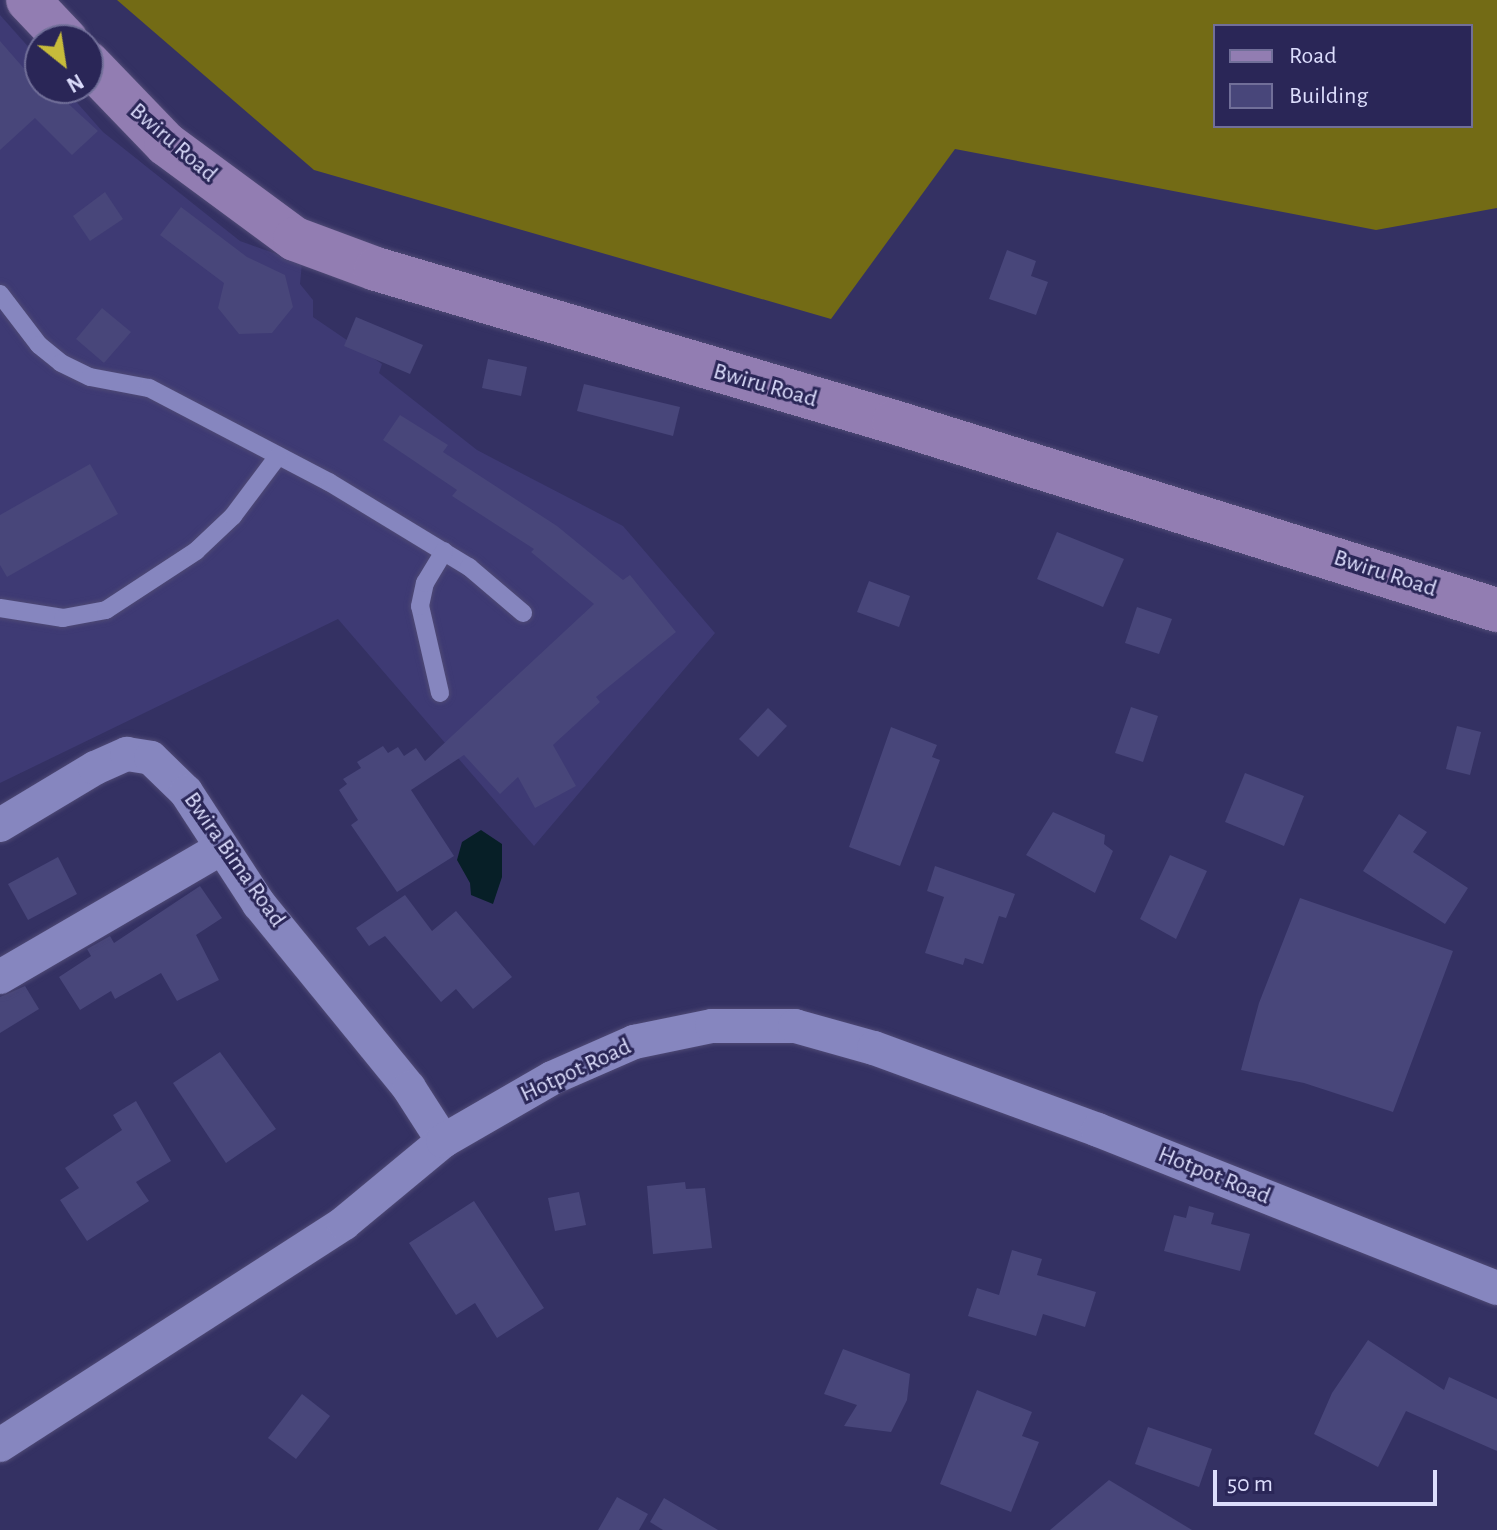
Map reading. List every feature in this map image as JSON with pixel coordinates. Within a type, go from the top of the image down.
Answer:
[{"type":"main road","points":[[28,0],[51,24]]},
{"type":"main road","name":"Bwiru Road","points":[[104,80],[166,144],[295,239],[376,269],[894,422],[1497,610]]},
{"type":"street","name":"Bwira Bima Road","points":[[0,825],[127,754],[151,758],[186,792],[220,849],[409,1088],[443,1141]]},
{"type":"street","points":[[1,974],[220,849]]},
{"type":"street","name":"Hotpot Road","points":[[0,1445],[344,1223],[443,1141],[552,1078],[634,1042],[712,1026],[795,1026],[982,1085],[1497,1288]]},
{"type":"lane","points":[[0,294],[39,345],[61,363],[90,377],[149,388],[278,456],[444,551],[523,613]]},
{"type":"lane","points":[[0,608],[63,618],[106,610],[196,551],[233,516],[278,456]]},
{"type":"lane","points":[[440,693],[420,606],[425,583],[444,551]]},
{"type":"shaded area","points":[[117,0],[1497,0],[1497,208],[1376,230],[955,149],[831,319],[314,170]]},
{"type":"shaded area","points":[[0,15],[24,42],[24,104],[78,104],[103,132],[240,241],[302,263],[300,284],[313,300],[313,317],[382,364],[379,373],[477,450],[623,526],[715,633],[534,846],[338,619],[0,783]]},
{"type":"water","points":[[481,830],[502,844],[502,877],[493,904],[471,895],[470,883],[457,860],[462,842]]},
{"type":"building","points":[[0,41],[24,69],[24,104],[69,104],[98,131],[72,155],[35,118],[0,150]]},
{"type":"building","points":[[105,192],[123,219],[90,241],[73,216]]},
{"type":"building","points":[[181,207],[247,257],[285,275],[293,307],[272,333],[239,334],[218,308],[224,283],[160,235]]},
{"type":"building","points":[[1007,250],[1036,261],[1031,276],[1048,282],[1036,315],[989,299]]},
{"type":"building","points":[[102,308],[131,332],[104,363],[76,339]]},
{"type":"building","points":[[356,317],[423,345],[410,374],[344,346]]},
{"type":"building","points":[[488,359],[527,367],[521,396],[482,388]]},
{"type":"building","points":[[584,384],[680,407],[673,436],[577,411]]},
{"type":"building","points":[[400,415],[448,445],[443,452],[557,526],[623,580],[630,575],[676,632],[596,697],[600,702],[553,745],[576,786],[535,808],[518,777],[500,794],[464,755],[411,790],[454,856],[397,892],[351,825],[358,820],[339,790],[347,784],[343,779],[361,768],[357,762],[383,746],[388,753],[398,747],[404,756],[416,748],[425,761],[594,604],[531,552],[534,549],[452,496],[457,490],[383,440]]},
{"type":"building","points":[[90,464],[118,514],[7,577],[0,565],[0,515]]},
{"type":"building","points":[[1057,532],[1124,559],[1103,607],[1037,579]]},
{"type":"building","points":[[869,581],[910,596],[899,627],[857,612]]},
{"type":"building","points":[[1137,607],[1172,619],[1159,654],[1125,643]]},
{"type":"building","points":[[1131,707],[1158,716],[1143,762],[1115,753]]},
{"type":"building","points":[[768,708],[787,726],[758,757],[739,739]]},
{"type":"building","points":[[1457,726],[1481,732],[1470,775],[1446,769]]},
{"type":"building","points":[[891,727],[937,745],[932,757],[940,760],[900,866],[849,847]]},
{"type":"building","points":[[1245,773],[1304,796],[1284,846],[1225,822]]},
{"type":"building","points":[[1053,812],[1105,835],[1104,844],[1113,851],[1095,893],[1026,855]]},
{"type":"building","points":[[1399,814],[1427,832],[1413,852],[1468,888],[1445,924],[1363,871]]},
{"type":"building","points":[[1170,855],[1207,871],[1176,939],[1140,919]]},
{"type":"building","points":[[58,857],[77,894],[28,920],[8,884]]},
{"type":"building","points":[[935,866],[1015,894],[1006,918],[999,916],[983,964],[965,958],[963,965],[925,953],[944,897],[927,891]]},
{"type":"building","points":[[200,886],[222,918],[196,935],[219,980],[177,1001],[161,973],[115,999],[111,991],[80,1010],[59,977],[91,956],[87,949],[110,936],[114,943]]},
{"type":"building","points":[[405,895],[432,931],[456,911],[512,977],[473,1009],[456,989],[441,1002],[385,936],[369,946],[356,928]]},
{"type":"building","points":[[1300,898],[1453,951],[1393,1112],[1304,1083],[1241,1070],[1259,1003]]},
{"type":"building","points":[[25,986],[39,1009],[0,1033],[0,997]]},
{"type":"building","points":[[220,1052],[276,1129],[226,1163],[173,1083]]},
{"type":"building","points":[[136,1101],[171,1161],[136,1182],[149,1201],[87,1241],[60,1200],[79,1188],[65,1168],[122,1130],[113,1115]]},
{"type":"building","points":[[685,1182],[686,1189],[705,1188],[712,1248],[653,1254],[647,1186]]},
{"type":"building","points":[[579,1192],[586,1225],[555,1231],[548,1198]]},
{"type":"building","points":[[474,1201],[544,1308],[497,1338],[475,1303],[456,1315],[409,1243]]},
{"type":"building","points":[[1189,1206],[1214,1213],[1211,1224],[1250,1234],[1240,1271],[1164,1251],[1174,1215],[1186,1218]]},
{"type":"building","points":[[1012,1250],[1042,1259],[1037,1275],[1096,1292],[1085,1327],[1043,1314],[1036,1336],[968,1316],[977,1288],[999,1295]]},
{"type":"building","points":[[1368,1340],[1444,1390],[1449,1377],[1497,1399],[1497,1451],[1406,1411],[1378,1467],[1314,1434],[1332,1393]]},
{"type":"building","points":[[843,1349],[910,1374],[907,1400],[891,1432],[844,1426],[857,1405],[824,1394]]},
{"type":"building","points":[[977,1390],[1032,1412],[1022,1436],[1039,1442],[1011,1512],[940,1484]]},
{"type":"building","points":[[302,1394],[330,1416],[296,1459],[268,1438]]},
{"type":"building","points":[[1148,1427],[1212,1449],[1199,1487],[1135,1464]]},
{"type":"building","points":[[1109,1480],[1192,1530],[1050,1530]]},
{"type":"building","points":[[617,1497],[648,1514],[639,1530],[598,1530]]},
{"type":"building","points":[[664,1498],[718,1530],[663,1530],[650,1522]]}]
